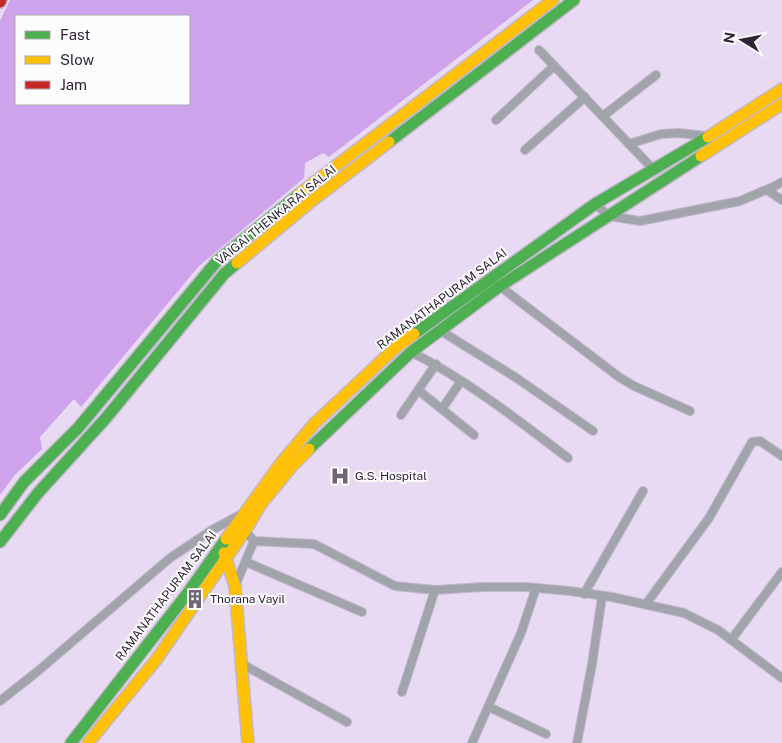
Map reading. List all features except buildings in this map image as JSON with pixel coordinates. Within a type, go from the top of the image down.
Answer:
[{"type":"main road","name":"VAIGAI THENKARAI SALAI","points":[[0,515],[24,482],[78,428],[217,260],[295,197],[553,0]]},
{"type":"main road","name":"VAIGAI THENKARAI SALAI","points":[[0,542],[38,493],[106,418],[224,274],[310,203],[574,0]]},
{"type":"main road","name":"RAMANATHAPURAM SALAI","points":[[72,743],[187,594],[281,463],[314,424],[394,349],[595,204],[782,89]]},
{"type":"main road","name":"RAMANATHAPURAM SALAI","points":[[88,743],[156,660],[245,531],[261,504],[292,466],[411,352],[442,331],[500,286],[782,104]]},
{"type":"main road","points":[[221,547],[235,586],[248,743]]},
{"type":"street","points":[[539,50],[653,169]]},
{"type":"street","points":[[496,120],[554,66]]},
{"type":"street","points":[[603,116],[656,75]]},
{"type":"street","points":[[525,150],[585,97]]},
{"type":"street","points":[[629,144],[661,134],[679,133],[708,136]]},
{"type":"street","points":[[595,204],[609,216],[640,221],[740,201],[782,182]]},
{"type":"street","points":[[767,190],[782,200]]},
{"type":"street","points":[[500,286],[619,377],[634,386],[690,411]]},
{"type":"street","points":[[442,331],[516,377],[593,431]]},
{"type":"street","points":[[411,352],[436,364],[461,380],[568,458]]},
{"type":"street","points":[[401,415],[436,364]]},
{"type":"street","points":[[442,409],[461,380]]},
{"type":"street","points":[[418,390],[474,435]]},
{"type":"street","points":[[646,604],[709,518],[752,442],[760,441],[782,456]]},
{"type":"street","points":[[584,594],[643,491]]},
{"type":"street","points":[[0,701],[38,672],[170,558],[212,530],[261,504]]},
{"type":"street","points":[[245,531],[254,541],[314,544],[395,586],[436,590],[483,587],[536,588],[646,604],[684,613],[718,630],[782,677]]},
{"type":"street","points":[[235,586],[254,541]]},
{"type":"street","points":[[246,562],[362,612]]},
{"type":"street","points":[[731,640],[782,572]]},
{"type":"street","points":[[472,743],[490,707],[521,633],[536,588]]},
{"type":"street","points":[[402,692],[436,590]]},
{"type":"street","points":[[578,743],[602,597]]},
{"type":"street","points":[[242,664],[347,722]]},
{"type":"street","points":[[490,707],[546,734]]},
{"type":"shaded area","points":[[10,0],[533,0],[329,157],[323,153],[305,163],[304,178],[199,266],[81,407],[74,399],[40,437],[42,449],[14,476],[0,495],[0,21]]},
{"type":"traffic: fast","points":[[389,142],[574,0]]},
{"type":"traffic: fast","points":[[414,334],[595,204],[708,137]]},
{"type":"traffic: fast","points":[[309,449],[411,352],[500,286],[701,156]]},
{"type":"traffic: fast","points":[[0,515],[24,482],[78,428],[217,261],[298,195]]},
{"type":"traffic: fast","points":[[0,542],[38,493],[106,418],[224,274],[237,263]]},
{"type":"traffic: fast","points":[[71,743],[187,594],[226,539]]},
{"type":"traffic: slow","points":[[298,195],[553,0]]},
{"type":"traffic: slow","points":[[708,137],[782,89]]},
{"type":"traffic: slow","points":[[701,156],[782,104]]},
{"type":"traffic: slow","points":[[237,263],[309,203],[389,142]]},
{"type":"traffic: slow","points":[[226,539],[281,463],[314,424],[394,349],[414,334]]},
{"type":"traffic: slow","points":[[88,743],[156,660],[245,531],[261,504],[292,466],[309,449]]},
{"type":"traffic: slow","points":[[224,553],[235,586],[248,743]]},
{"type":"place","name":"G.S. Hospital","points":[[340,476]]},
{"type":"place","name":"Thorana Vayil","points":[[195,599]]}]
